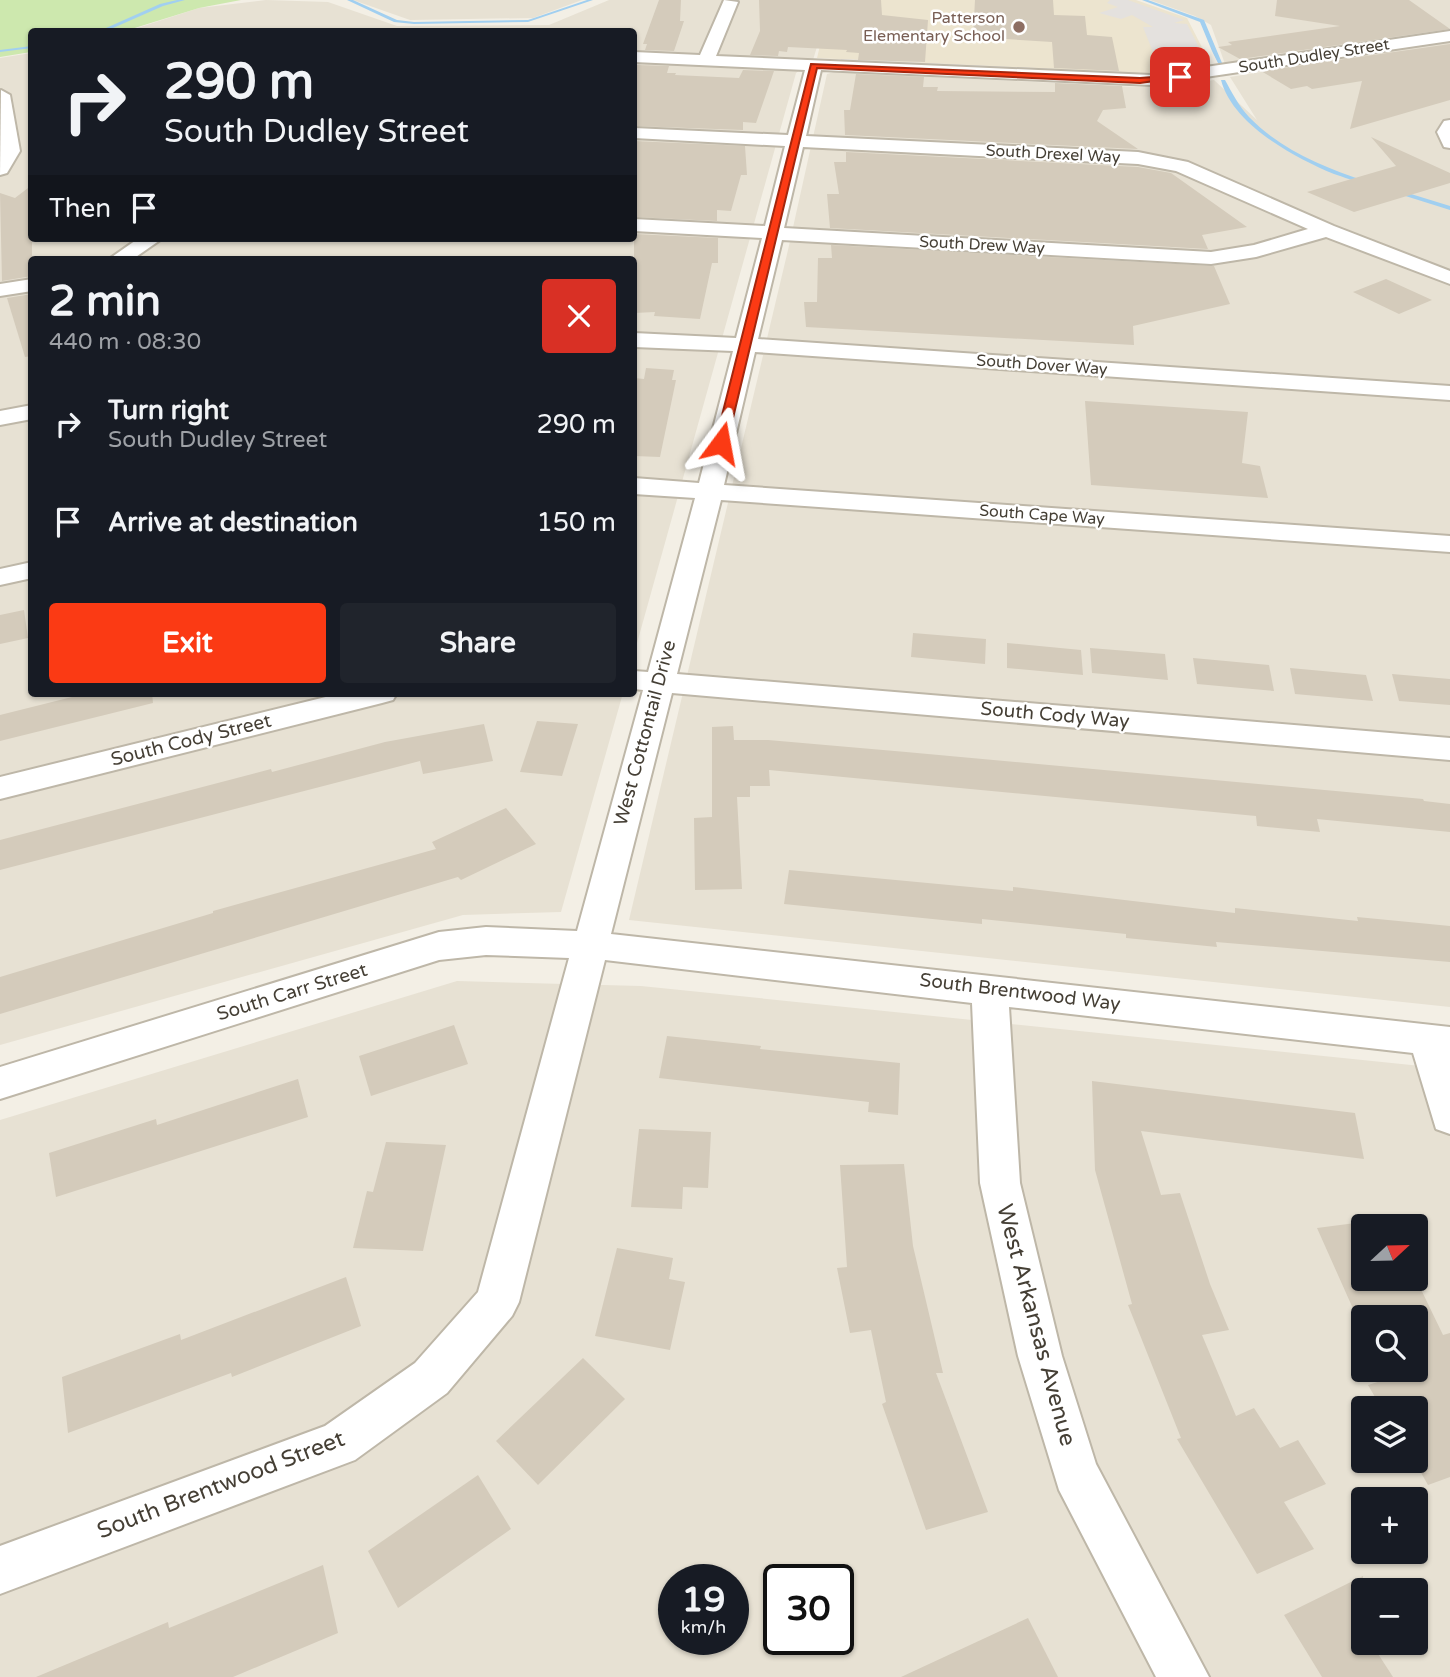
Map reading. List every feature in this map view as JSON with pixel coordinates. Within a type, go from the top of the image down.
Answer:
[{"type":"street","points":[[706,60],[730,2]]},
{"type":"street","name":"South Dudley Street","points":[[637,57],[1151,80],[1450,36]]},
{"type":"street","name":"West Cottontail Drive","points":[[431,1378],[497,1302],[590,945],[646,680],[710,491],[814,65]]},
{"type":"street","points":[[0,169],[11,151],[1,95]]},
{"type":"street","points":[[1450,125],[1446,132],[1450,143]]},
{"type":"street","name":"South Drexel Way","points":[[637,132],[1138,158],[1181,166],[1327,230],[1450,278]]},
{"type":"street","name":"South Drew Way","points":[[637,225],[1211,258],[1256,251],[1327,230]]},
{"type":"street","points":[[124,256],[147,242]]},
{"type":"street","points":[[0,290],[28,286]]},
{"type":"street","name":"South Dover Way","points":[[637,341],[745,345],[1450,394]]},
{"type":"street","points":[[0,418],[28,413]]},
{"type":"street","name":"South Cape Way","points":[[637,486],[1450,544]]},
{"type":"street","points":[[0,577],[28,571]]},
{"type":"street","name":"South Cody Way","points":[[646,680],[1450,749]]},
{"type":"street","name":"South Cody Street","points":[[0,788],[366,697]]},
{"type":"street","name":"South Carr Street","points":[[0,1083],[439,946],[486,941],[590,945]]},
{"type":"street","name":"South Brentwood Way","points":[[590,945],[1439,1041]]},
{"type":"street","name":"West Arkansas Avenue","points":[[990,989],[1000,1183],[1040,1356],[1076,1473],[1183,1677]]},
{"type":"street","points":[[1439,1041],[1450,1117]]},
{"type":"street","name":"South Brentwood Street","points":[[0,1570],[339,1444],[431,1378]]},
{"type":"shaded area","points":[[266,0],[328,2],[397,26],[549,25],[609,0],[831,0],[813,60],[796,73],[637,643],[637,256],[28,256],[28,697],[622,697],[561,912],[463,915],[0,1045],[0,58],[28,53],[28,242],[637,242],[637,28],[137,28],[199,8]]},
{"type":"shaded area","points":[[353,0],[582,0],[533,18],[410,20]]},
{"type":"shaded area","points":[[831,0],[1136,0],[1187,18],[1212,67],[1147,75],[817,58]]},
{"type":"shaded area","points":[[1110,0],[1128,0],[1184,20],[1174,23],[1187,24],[1207,63],[1157,62],[1143,27],[1153,27],[1132,15],[1121,19],[1099,13],[1118,7],[1107,3]]},
{"type":"shaded area","points":[[1150,0],[1450,0],[1450,30],[1225,64],[1211,25],[1195,16]]},
{"type":"shaded area","points":[[1450,41],[1450,1007],[629,920],[788,250],[827,74],[834,72],[1134,87],[1174,86],[1214,80],[1257,120],[1230,77]]},
{"type":"shaded area","points":[[841,59],[1122,72],[1124,80],[839,66]]},
{"type":"shaded area","points":[[457,981],[641,986],[1450,1069],[1450,1677],[0,1677],[0,1120]]},
{"type":"green space","points":[[0,0],[241,0],[199,8],[135,28],[28,28],[28,52],[0,57]]},
{"type":"building","points":[[659,0],[681,0],[680,21],[684,21],[674,51],[645,50],[647,44],[643,44]]},
{"type":"building","points":[[759,0],[881,0],[882,15],[928,20],[925,62],[858,60],[859,53],[846,52],[847,50],[788,47],[787,52],[779,51],[778,56],[750,55],[760,31]]},
{"type":"building","points":[[975,0],[1053,0],[1054,15],[1085,16],[1087,35],[1112,37],[1119,71],[1054,68],[1052,42],[973,37]]},
{"type":"building","points":[[1277,0],[1409,0],[1450,29],[1240,59],[1218,47],[1232,45],[1228,42],[1340,26],[1275,16]]},
{"type":"building","points":[[1450,44],[1450,100],[1350,129],[1362,81],[1312,89],[1307,86],[1291,89],[1261,71]]},
{"type":"building","points":[[637,65],[669,66],[667,73],[676,73],[675,75],[739,78],[743,70],[774,71],[756,123],[743,122],[743,130],[637,126]]},
{"type":"building","points":[[856,74],[924,77],[923,87],[938,87],[937,91],[1055,92],[1055,83],[1122,86],[1126,108],[1103,110],[1097,121],[1138,149],[845,135],[844,110],[850,110]]},
{"type":"building","points":[[1371,137],[1450,173],[1450,183],[1354,212],[1307,192],[1396,166]]},
{"type":"building","points":[[637,141],[745,146],[747,175],[741,175],[731,211],[717,210],[717,221],[637,217]]},
{"type":"building","points":[[846,152],[1138,167],[1171,173],[1247,227],[1202,235],[1208,249],[830,228],[827,194],[839,194],[834,162],[846,162]]},
{"type":"building","points":[[28,188],[28,242],[32,242],[32,256],[28,256],[28,277],[2,281],[0,193],[15,198]]},
{"type":"building","points":[[637,234],[718,238],[718,263],[712,263],[700,319],[654,316],[655,312],[637,313],[637,256],[634,256]]},
{"type":"building","points":[[831,245],[1214,266],[1230,304],[1133,326],[1134,345],[806,327],[804,302],[817,302],[818,258],[832,258]]},
{"type":"building","points":[[1386,279],[1432,300],[1399,314],[1353,292]]},
{"type":"building","points":[[28,295],[28,357],[25,357],[7,298]]},
{"type":"building","points":[[646,368],[674,370],[672,380],[676,380],[660,457],[637,456],[637,378],[644,379]]},
{"type":"building","points":[[1085,401],[1248,412],[1242,463],[1260,466],[1268,498],[1091,485]]},
{"type":"building","points":[[24,610],[28,638],[0,644],[0,615]]},
{"type":"building","points":[[913,633],[986,639],[985,664],[911,657]]},
{"type":"building","points":[[1007,643],[1081,650],[1083,675],[1007,668]]},
{"type":"building","points":[[1090,648],[1165,654],[1168,680],[1092,673]]},
{"type":"building","points":[[1193,658],[1269,665],[1274,691],[1197,684]]},
{"type":"building","points":[[1290,668],[1366,675],[1373,701],[1295,694]]},
{"type":"building","points":[[1392,674],[1450,679],[1450,705],[1399,701]]},
{"type":"building","points":[[72,697],[152,697],[153,703],[0,741],[0,715]]},
{"type":"building","points":[[537,721],[578,724],[562,776],[520,772]]},
{"type":"building","points":[[484,724],[493,761],[423,774],[420,761],[0,870],[0,840],[271,769],[272,772],[385,742]]},
{"type":"building","points":[[733,726],[734,740],[768,740],[1423,799],[1450,804],[1450,832],[1317,819],[1320,832],[1257,826],[1256,816],[769,770],[770,786],[750,786],[750,797],[737,797],[742,889],[695,890],[694,818],[712,817],[712,727]]},
{"type":"building","points":[[506,808],[536,844],[461,880],[458,877],[0,1014],[0,977],[213,911],[436,849],[432,842]]},
{"type":"building","points":[[789,870],[1013,891],[1013,887],[1235,913],[1235,908],[1358,921],[1357,917],[1450,926],[1450,962],[1216,942],[1217,947],[1126,938],[1126,934],[982,919],[982,924],[784,904]]},
{"type":"building","points":[[454,1025],[468,1064],[371,1096],[359,1056]]},
{"type":"building","points":[[667,1036],[761,1046],[760,1049],[900,1063],[898,1115],[868,1112],[869,1102],[659,1078]]},
{"type":"building","points":[[298,1079],[308,1117],[56,1197],[49,1153],[156,1119],[157,1125]]},
{"type":"building","points":[[1092,1081],[1355,1113],[1364,1159],[1141,1131],[1161,1195],[1180,1193],[1210,1284],[1229,1330],[1202,1335],[1236,1416],[1254,1408],[1280,1448],[1298,1440],[1326,1484],[1284,1502],[1314,1549],[1257,1574],[1177,1439],[1181,1438],[1128,1305],[1132,1304],[1095,1170]]},
{"type":"building","points":[[639,1129],[711,1132],[708,1188],[683,1187],[682,1209],[631,1207]]},
{"type":"building","points":[[386,1142],[446,1145],[423,1251],[353,1248],[367,1191],[373,1192]]},
{"type":"building","points":[[904,1164],[913,1246],[943,1373],[936,1373],[988,1512],[926,1530],[882,1404],[886,1402],[871,1330],[850,1333],[837,1268],[847,1267],[840,1165]]},
{"type":"building","points":[[1351,1224],[1351,1292],[1422,1292],[1443,1335],[1450,1333],[1450,1477],[1428,1485],[1421,1473],[1428,1473],[1428,1396],[1374,1396],[1368,1385],[1378,1382],[1428,1382],[1428,1305],[1351,1305],[1317,1228]]},
{"type":"building","points":[[617,1248],[673,1258],[669,1279],[685,1282],[670,1350],[595,1336]]},
{"type":"building","points":[[346,1277],[361,1326],[232,1377],[231,1373],[68,1433],[62,1377],[180,1334],[181,1340]]},
{"type":"building","points":[[583,1358],[625,1399],[538,1485],[496,1441]]},
{"type":"building","points":[[478,1475],[511,1529],[398,1608],[368,1551]]},
{"type":"building","points":[[323,1565],[338,1633],[233,1677],[36,1677],[168,1622],[169,1628]]},
{"type":"building","points":[[1351,1582],[1351,1655],[1379,1655],[1393,1677],[1322,1677],[1284,1615]]},
{"type":"building","points":[[1028,1618],[1058,1677],[901,1677]]},
{"type":"waterway","points":[[108,28],[162,5],[183,0]]},
{"type":"waterway","points":[[349,0],[396,21],[414,23],[528,21],[591,0]]},
{"type":"waterway","points":[[1144,0],[1202,21],[1220,62]]},
{"type":"waterway","points":[[0,51],[28,48]]},
{"type":"waterway","points":[[1223,81],[1233,100],[1263,133],[1301,157],[1363,182]]},
{"type":"waterway","points":[[1398,192],[1450,208]]},
{"type":"place","name":"Patterson Elementary School","points":[[1019,27]]},
{"type":"route","points":[[721,443],[814,65],[1140,80],[1180,77]]}]
